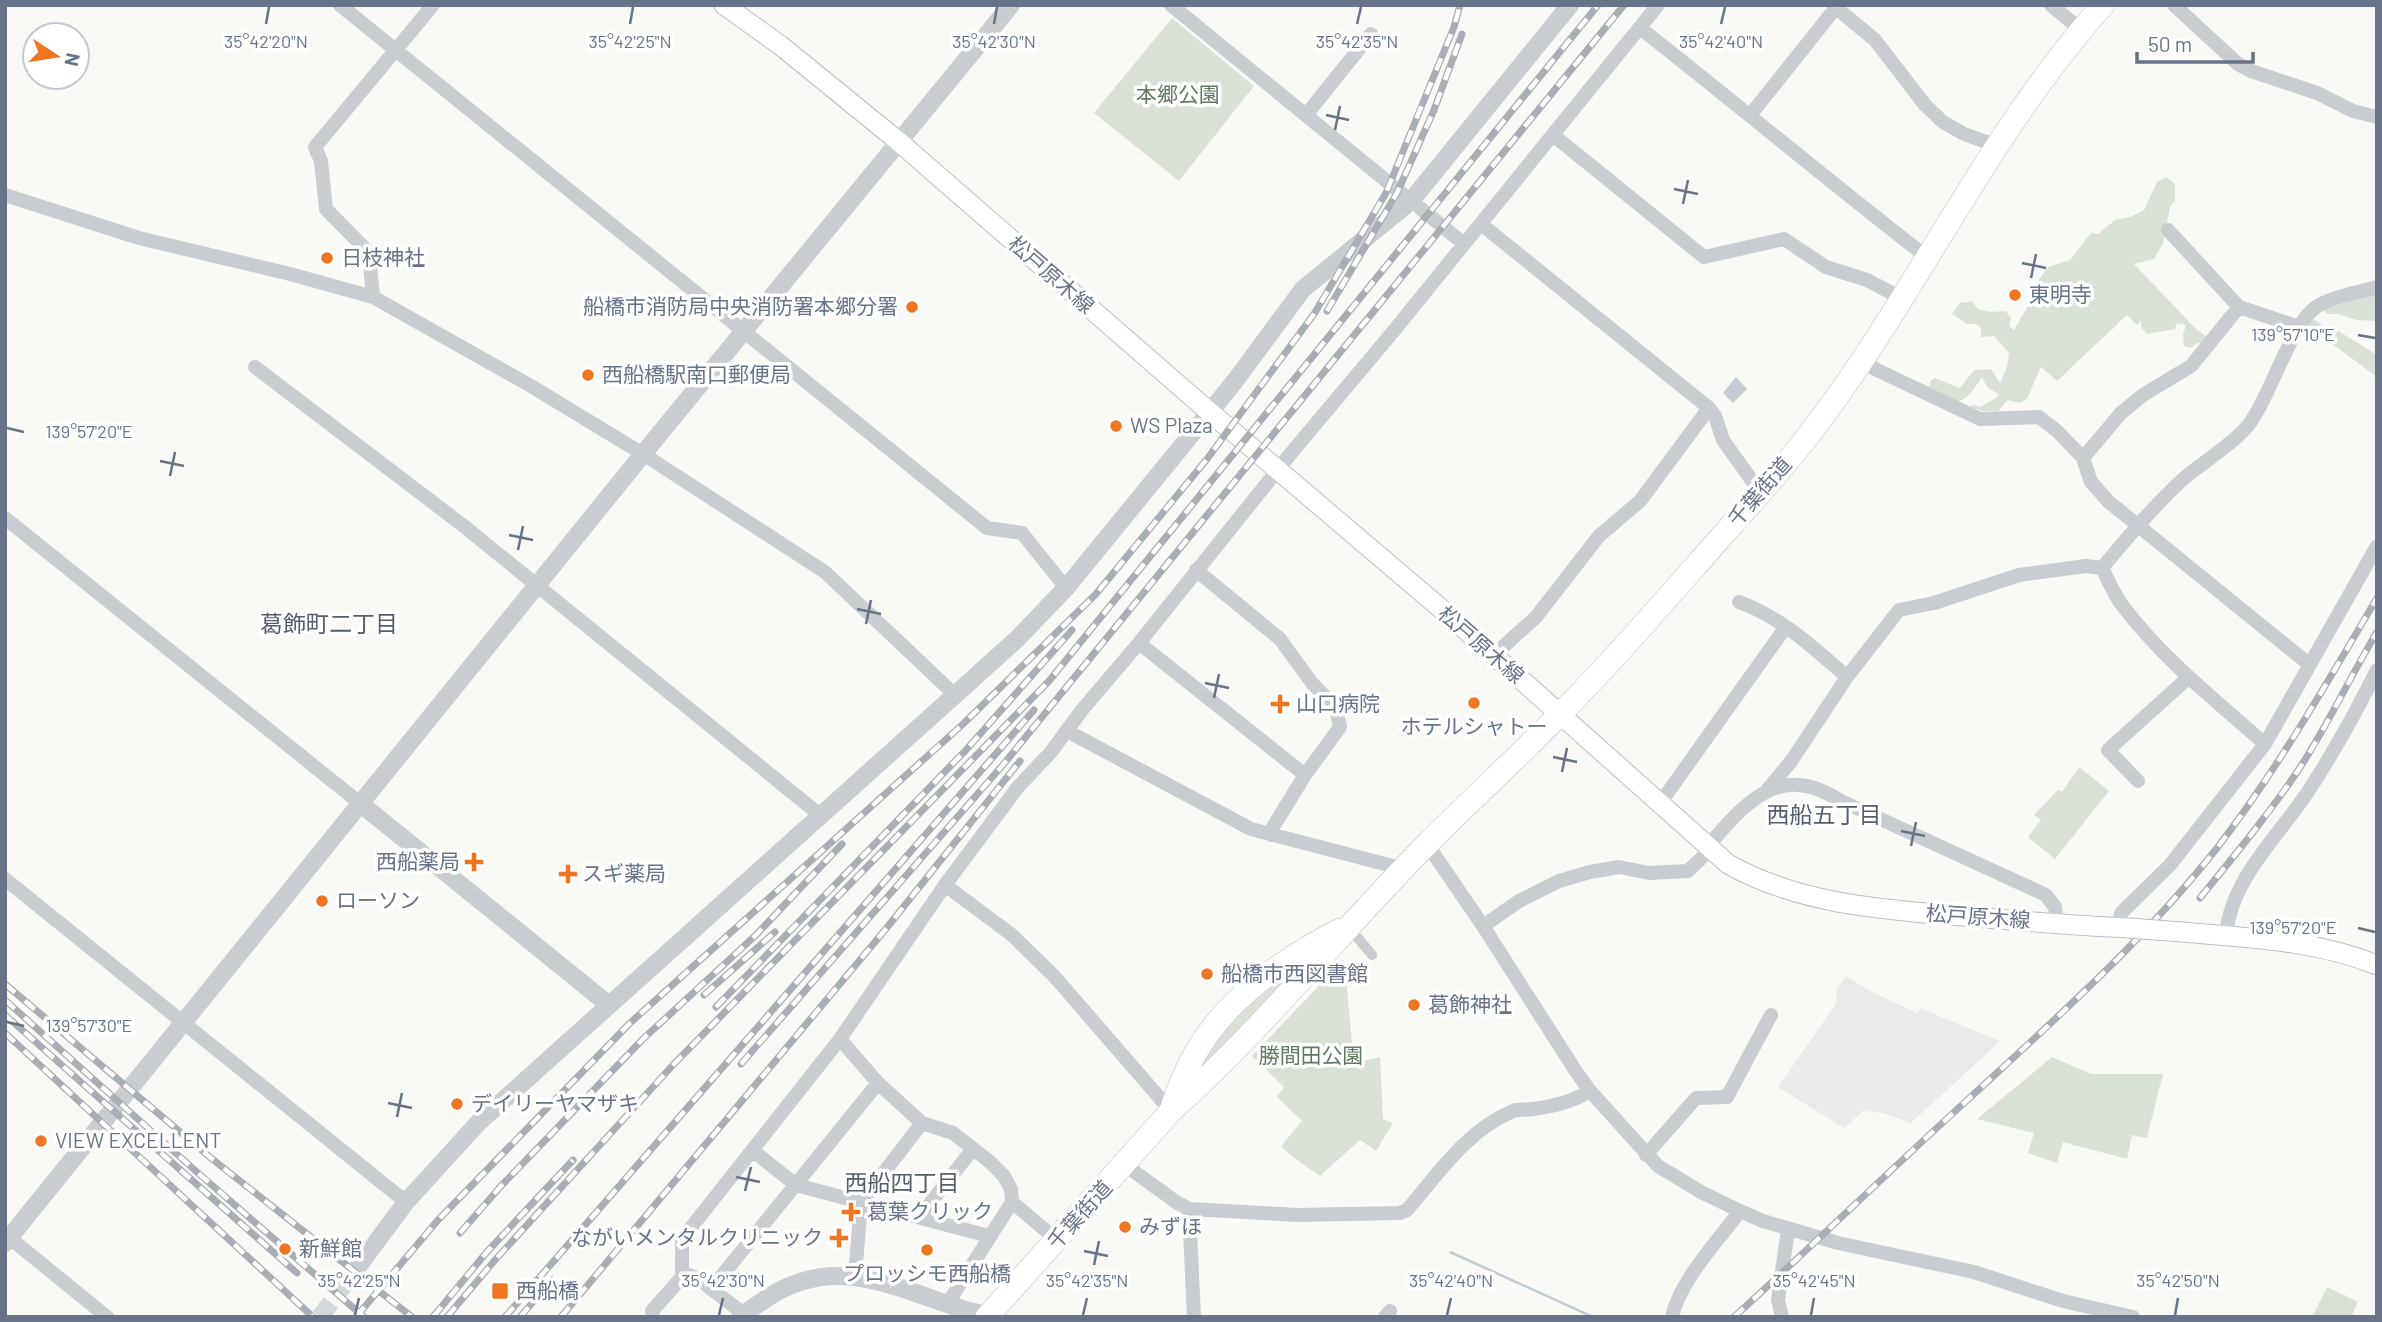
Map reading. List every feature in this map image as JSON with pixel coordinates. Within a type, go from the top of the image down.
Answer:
[{"type":"highway","name":"千葉街道","points":[[991,1316],[1171,1111],[1354,931],[1427,844],[1560,714],[1810,434],[1864,360],[1998,146],[2046,76],[2103,5]]},
{"type":"highway","name":"千葉街道","points":[[1171,1111],[1183,1076],[1196,1051],[1215,1025],[1254,987],[1314,944],[1354,931]]},
{"type":"main road","name":"松戸原木線","points":[[724,5],[780,45],[898,141],[1209,412],[1494,655],[1708,849],[1750,877],[1803,894],[1853,905],[1897,911],[2182,932],[2296,944],[2333,951],[2377,965]]},
{"type":"street","points":[[340,5],[987,528],[1022,533],[1066,588]]},
{"type":"street","points":[[373,298],[369,253],[326,209],[321,161],[315,147],[433,5]]},
{"type":"street","points":[[107,1317],[7,1238],[1011,5]]},
{"type":"street","points":[[1171,5],[1464,244]]},
{"type":"street","points":[[360,1264],[405,1202],[478,1122],[1017,639],[1066,588],[1209,412],[1303,289],[1415,204],[1570,5]]},
{"type":"street","points":[[653,1317],[652,1311],[682,1277],[682,1239],[840,1039],[945,885],[1018,787],[1051,752],[1196,570],[1658,5]]},
{"type":"street","points":[[2051,5],[2081,30]]},
{"type":"street","points":[[2174,5],[2238,64],[2317,93],[2353,111],[2377,117]]},
{"type":"street","points":[[1751,114],[1836,6],[1875,40],[1924,105],[1964,134],[1998,146]]},
{"type":"street","points":[[1640,28],[1928,258]]},
{"type":"street","points":[[1310,110],[1371,34]]},
{"type":"street","points":[[1553,135],[1704,257],[1784,239],[1826,267],[1867,280],[1903,299]]},
{"type":"street","points":[[5,195],[139,238],[290,274],[373,298],[531,386],[643,454],[825,572],[955,695]]},
{"type":"street","points":[[1480,223],[1709,408],[1715,416],[1723,440],[1760,492]]},
{"type":"street","points":[[2168,230],[2239,307],[2299,327]]},
{"type":"street","points":[[2102,568],[2183,480],[2250,424],[2299,327],[2315,308],[2334,299],[2377,287]]},
{"type":"street","points":[[2083,458],[2121,413],[2191,366],[2239,307]]},
{"type":"street","points":[[1864,360],[1875,369],[1980,419],[2039,417],[2057,430],[2083,458],[2091,482],[2109,502],[2310,665]]},
{"type":"street","points":[[255,368],[465,527],[820,816]]},
{"type":"street","points":[[1494,655],[1536,617],[1599,536],[1640,501],[1709,408]]},
{"type":"street","points":[[5,518],[609,1005]]},
{"type":"street","points":[[2122,928],[2122,912],[2170,865],[2265,744],[2377,547]]},
{"type":"street","points":[[1483,926],[1520,901],[1559,881],[1590,872],[1619,867],[1649,873],[1688,871],[1734,817],[1768,789],[1792,760],[1847,677],[1899,610],[1934,603],[2019,575],[2086,566],[2102,568]]},
{"type":"street","points":[[2102,568],[2121,604],[2189,677],[2265,744]]},
{"type":"street","points":[[1196,570],[1280,639],[1312,683],[1336,708],[1340,727],[1305,775],[1273,827],[1271,835]]},
{"type":"street","points":[[1739,603],[1760,610],[1807,641],[1847,677]]},
{"type":"street","points":[[1666,794],[1785,628]]},
{"type":"street","points":[[1139,643],[1305,775]]},
{"type":"street","points":[[2226,936],[2227,919],[2238,889],[2308,792],[2377,670]]},
{"type":"street","points":[[2138,782],[2108,750],[2189,677]]},
{"type":"street","points":[[1067,731],[1251,829],[1404,869]]},
{"type":"street","points":[[1768,789],[1798,785],[1824,790],[1851,806],[2046,895],[2056,907],[2057,923]]},
{"type":"street","points":[[1427,844],[1590,1091],[1658,1166],[1701,1192],[1740,1211],[1788,1229],[1838,1243],[1974,1272],[2063,1301],[2133,1317]]},
{"type":"street","points":[[5,879],[405,1202]]},
{"type":"street","points":[[945,885],[1013,935],[1054,976],[1171,1111]]},
{"type":"street","points":[[1354,931],[1372,955]]},
{"type":"street","points":[[1646,1155],[1696,1098],[1727,1097],[1770,1015]]},
{"type":"street","points":[[840,1039],[878,1083],[922,1123],[953,1133],[990,1162],[1004,1176],[1011,1189],[1012,1202],[948,1303]]},
{"type":"street","points":[[711,1289],[878,1083]]},
{"type":"street","points":[[1125,1165],[1175,1202],[1189,1209],[1297,1215],[1400,1213],[1407,1210],[1465,1142],[1494,1120],[1516,1110],[1531,1110],[1575,1100],[1590,1091]]},
{"type":"street","points":[[855,1276],[861,1202],[922,1123]]},
{"type":"street","points":[[919,1217],[973,1149]]},
{"type":"street","points":[[752,1150],[796,1185],[989,1237]]},
{"type":"street","points":[[1012,1202],[1057,1240]]},
{"type":"street","points":[[1189,1209],[1194,1317]]},
{"type":"street","points":[[1672,1317],[1676,1301],[1686,1284],[1740,1211]]},
{"type":"street","points":[[1782,1317],[1778,1300],[1788,1229]]},
{"type":"street","points":[[682,1277],[692,1276],[743,1315],[778,1291],[800,1281],[818,1277],[855,1276],[875,1279],[991,1316]]},
{"type":"shaded area","points":[[1736,377],[1747,389],[1733,403],[1723,393]]},
{"type":"shaded area","points":[[1846,976],[1868,990],[1917,1013],[1920,1008],[2000,1041],[1911,1123],[1882,1113],[1863,1111],[1844,1128],[1778,1087],[1836,1004],[1837,989]]},
{"type":"shaded area","points":[[1451,1251],[1596,1317],[1590,1317],[1449,1253]]},
{"type":"green space","name":"本郷公園","points":[[1172,18],[1254,86],[1179,181],[1094,113]]},
{"type":"green space","points":[[2166,177],[2175,184],[2175,201],[2170,207],[2163,243],[2154,259],[2134,264],[2196,329],[2207,337],[2197,355],[2184,365],[2201,343],[2190,348],[2184,346],[2186,325],[2177,323],[2175,329],[2147,334],[2141,327],[2141,321],[2137,325],[2127,315],[2057,381],[2041,367],[2027,399],[2019,403],[2008,400],[1998,411],[1983,411],[1970,407],[1980,407],[1998,394],[1987,387],[1982,377],[1960,401],[1947,399],[1929,389],[1930,381],[1935,378],[1960,388],[1974,370],[1991,369],[2000,383],[2007,367],[2009,353],[1994,336],[1981,337],[1981,328],[1976,324],[1967,324],[1952,314],[1960,302],[1972,301],[1978,309],[1991,312],[2006,311],[2011,319],[2009,326],[2014,330],[2035,294],[2035,285],[2048,267],[2070,260],[2091,233],[2098,234],[2115,220],[2144,210],[2157,182]]},
{"type":"green space","points":[[2377,293],[2377,321],[2327,314],[2323,309]]},
{"type":"green space","points":[[2310,317],[2324,326],[2332,327],[2377,355],[2377,377],[2335,346],[2305,329]]},
{"type":"green space","points":[[2079,767],[2109,791],[2055,859],[2028,837],[2041,820],[2034,815],[2058,790],[2062,792]]},
{"type":"green space","name":"勝間田公園","points":[[1344,959],[1354,1063],[1380,1057],[1383,1119],[1393,1123],[1376,1151],[1360,1140],[1320,1176],[1281,1146],[1302,1121],[1277,1097],[1284,1087],[1252,1056]]},
{"type":"green space","points":[[1303,962],[1204,1069],[1198,1069],[1204,1055],[1228,1025],[1259,996]]},
{"type":"green space","points":[[2052,1057],[2091,1074],[2163,1074],[2147,1138],[2132,1135],[2127,1159],[2063,1142],[2057,1163],[2028,1153],[2034,1133],[1977,1119]]},
{"type":"green space","points":[[2327,1287],[2358,1302],[2351,1317],[2312,1317]]},
{"type":"tunnel","points":[[320,1317],[360,1264]]},
{"type":"railway","points":[[356,1317],[438,1220],[630,1023],[962,725],[1096,594],[1207,459],[1314,314],[1386,193],[1454,27],[1460,5]]},
{"type":"railway","points":[[447,1317],[495,1260],[673,1065],[1049,681],[1598,5]]},
{"type":"railway","points":[[741,1064],[1002,766],[1624,5]]},
{"type":"railway","points":[[1327,311],[1397,193],[1434,110],[1462,34]]},
{"type":"railway","points":[[1734,1317],[2063,1012],[2127,949],[2188,883],[2260,788],[2301,726],[2377,598]]},
{"type":"railway","points":[[716,1007],[966,750],[1072,630]]},
{"type":"railway","points":[[2200,898],[2299,769],[2377,632]]},
{"type":"railway","points":[[505,1317],[1034,710]]},
{"type":"railway","points":[[561,1317],[885,930],[1020,761]]},
{"type":"railway","points":[[460,1233],[501,1186],[643,1039],[756,935],[842,844]]},
{"type":"railway","points":[[704,995],[775,932]]},
{"type":"railway","points":[[5,984],[211,1158],[412,1317]]},
{"type":"railway","points":[[5,1000],[364,1317]]},
{"type":"railway","points":[[5,1015],[297,1273]]},
{"type":"railway","points":[[5,1033],[313,1317]]},
{"type":"railway","points":[[433,1317],[486,1253],[573,1160]]},
{"type":"railway","points":[[520,1317],[552,1280]]},
{"type":"place","name":"日枝神社","points":[[327,258]]},
{"type":"place","name":"東明寺","points":[[2015,295]]},
{"type":"place","name":"船橋市消防局中央消防署本郷分署","points":[[912,307]]},
{"type":"place","name":"西船橋駅南口郵便局","points":[[588,375]]},
{"type":"place","name":"WS Plaza","points":[[1116,426]]},
{"type":"place","name":"ホテルシャトー","points":[[1474,703]]},
{"type":"place","name":"山口病院","points":[[1280,704]]},
{"type":"place","name":"西船薬局","points":[[474,862]]},
{"type":"place","name":"スギ薬局","points":[[568,874]]},
{"type":"place","name":"ローソン","points":[[322,901]]},
{"type":"place","name":"船橋市西図書館","points":[[1207,974]]},
{"type":"place","name":"葛飾神社","points":[[1414,1005]]},
{"type":"place","name":"デイリーヤマザキ","points":[[457,1104]]},
{"type":"place","name":"VIEW EXCELLENT","points":[[41,1141]]},
{"type":"place","name":"葛葉クリック","points":[[851,1212]]},
{"type":"place","name":"みずほ","points":[[1125,1227]]},
{"type":"place","name":"ながいメンタルクリニック","points":[[839,1238]]},
{"type":"place","name":"新鮮館","points":[[285,1249]]},
{"type":"place","name":"プロッシモ西船橋","points":[[927,1250]]},
{"type":"place","name":"西船橋","points":[[500,1291]]},
{"type":"district","name":"葛飾町二丁目","points":[[329,624]]},
{"type":"district","name":"西船五丁目","points":[[1824,815]]},
{"type":"district","name":"西船四丁目","points":[[902,1183]]}]
